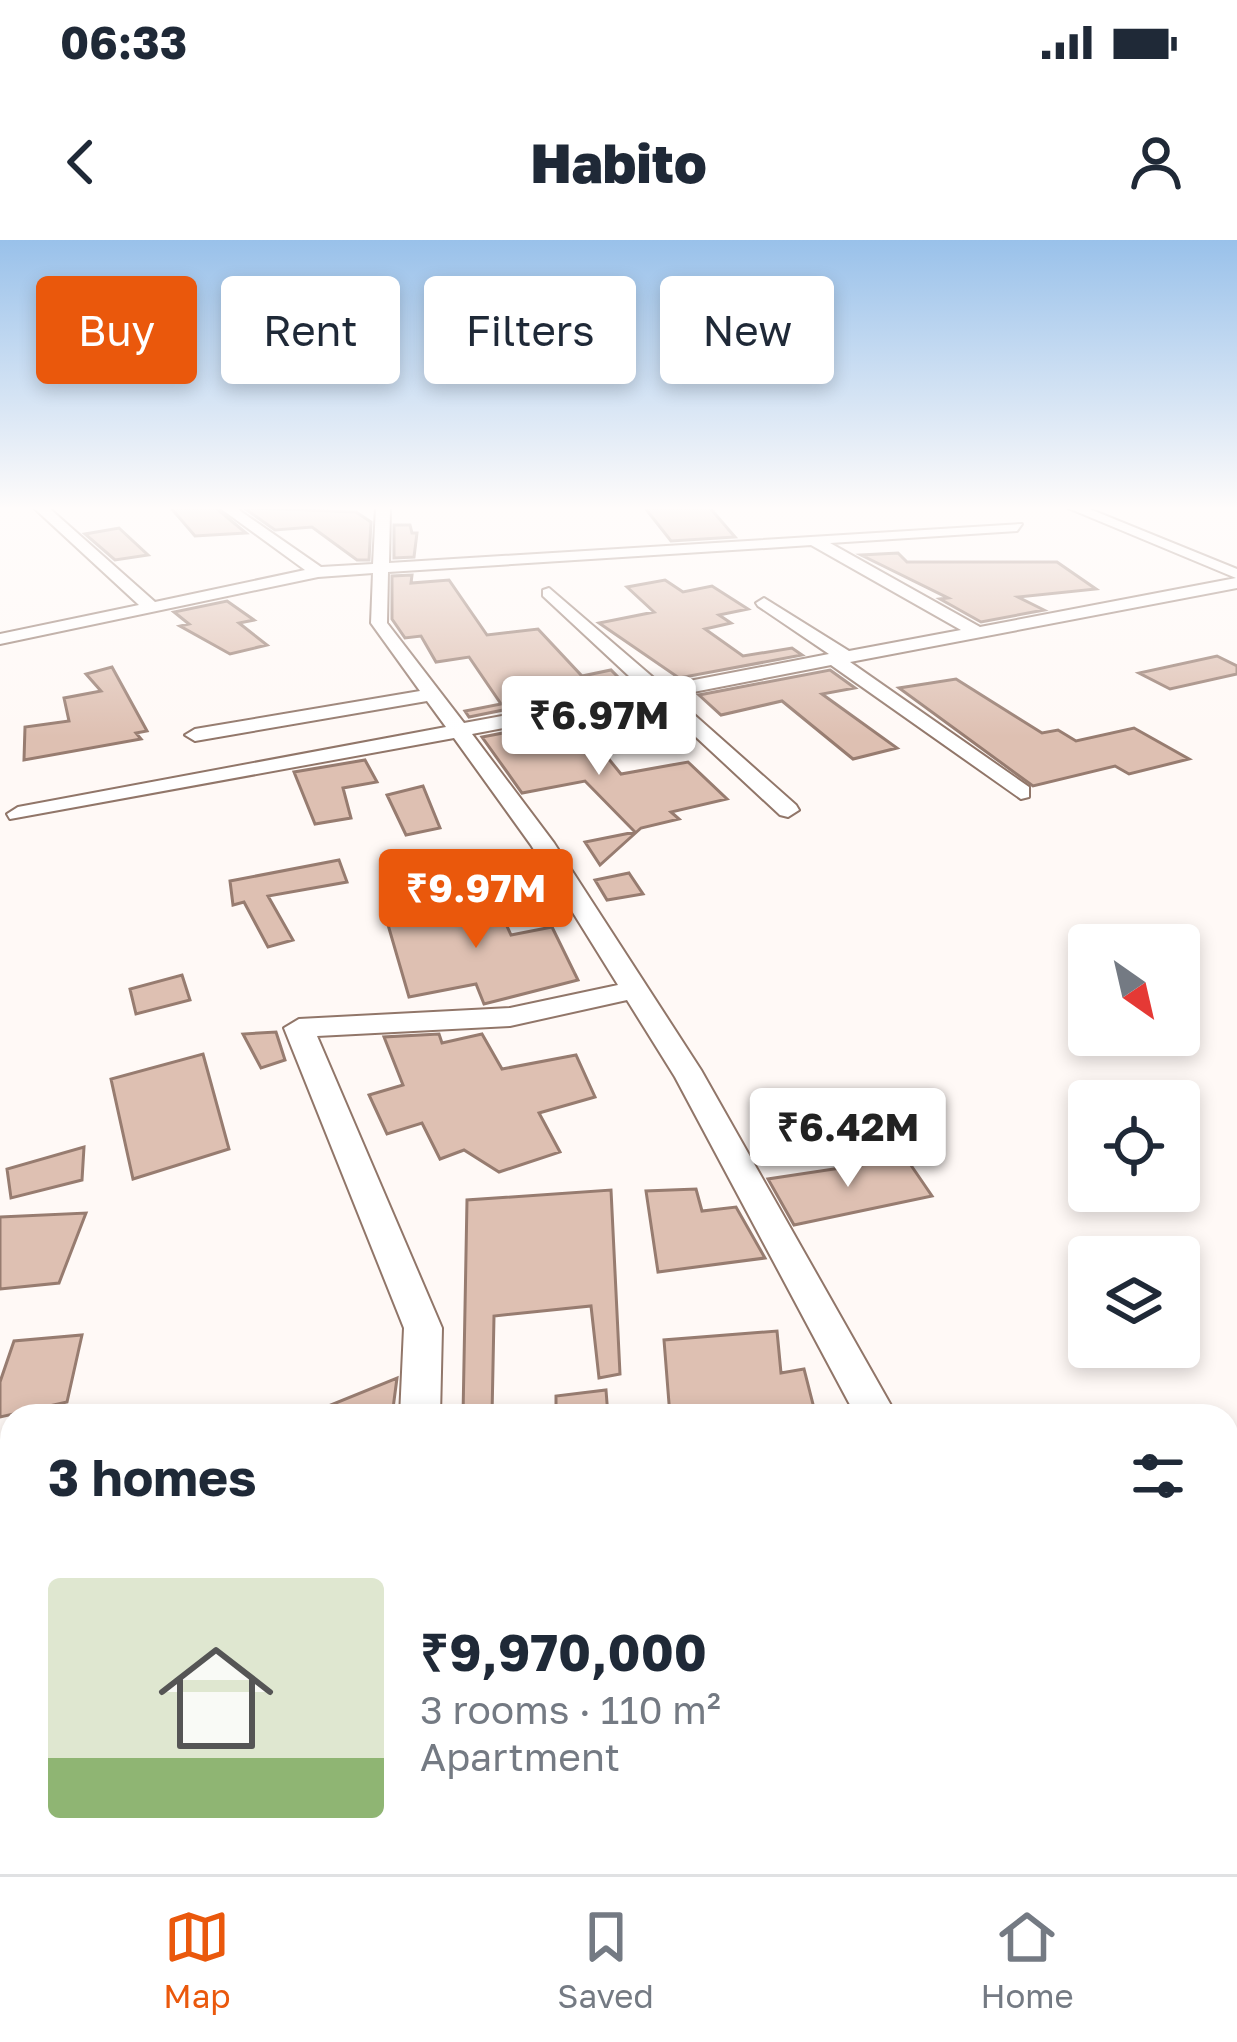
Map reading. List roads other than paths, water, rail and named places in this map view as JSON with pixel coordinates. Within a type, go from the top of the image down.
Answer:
[{"type":"street","points":[[126,584],[151,607]]},
{"type":"street","points":[[0,638],[260,584]]},
{"type":"street","points":[[382,584],[379,623],[462,729],[690,1077],[870,1404]]},
{"type":"street","points":[[892,584],[975,631]]},
{"type":"street","points":[[18,814],[1206,584]]},
{"type":"street","points":[[549,593],[788,810]]},
{"type":"street","points":[[764,603],[1021,792]]},
{"type":"street","points":[[195,735],[435,694]]},
{"type":"street","points":[[420,1404],[422,1328],[299,1028],[511,1017],[634,990]]}]
